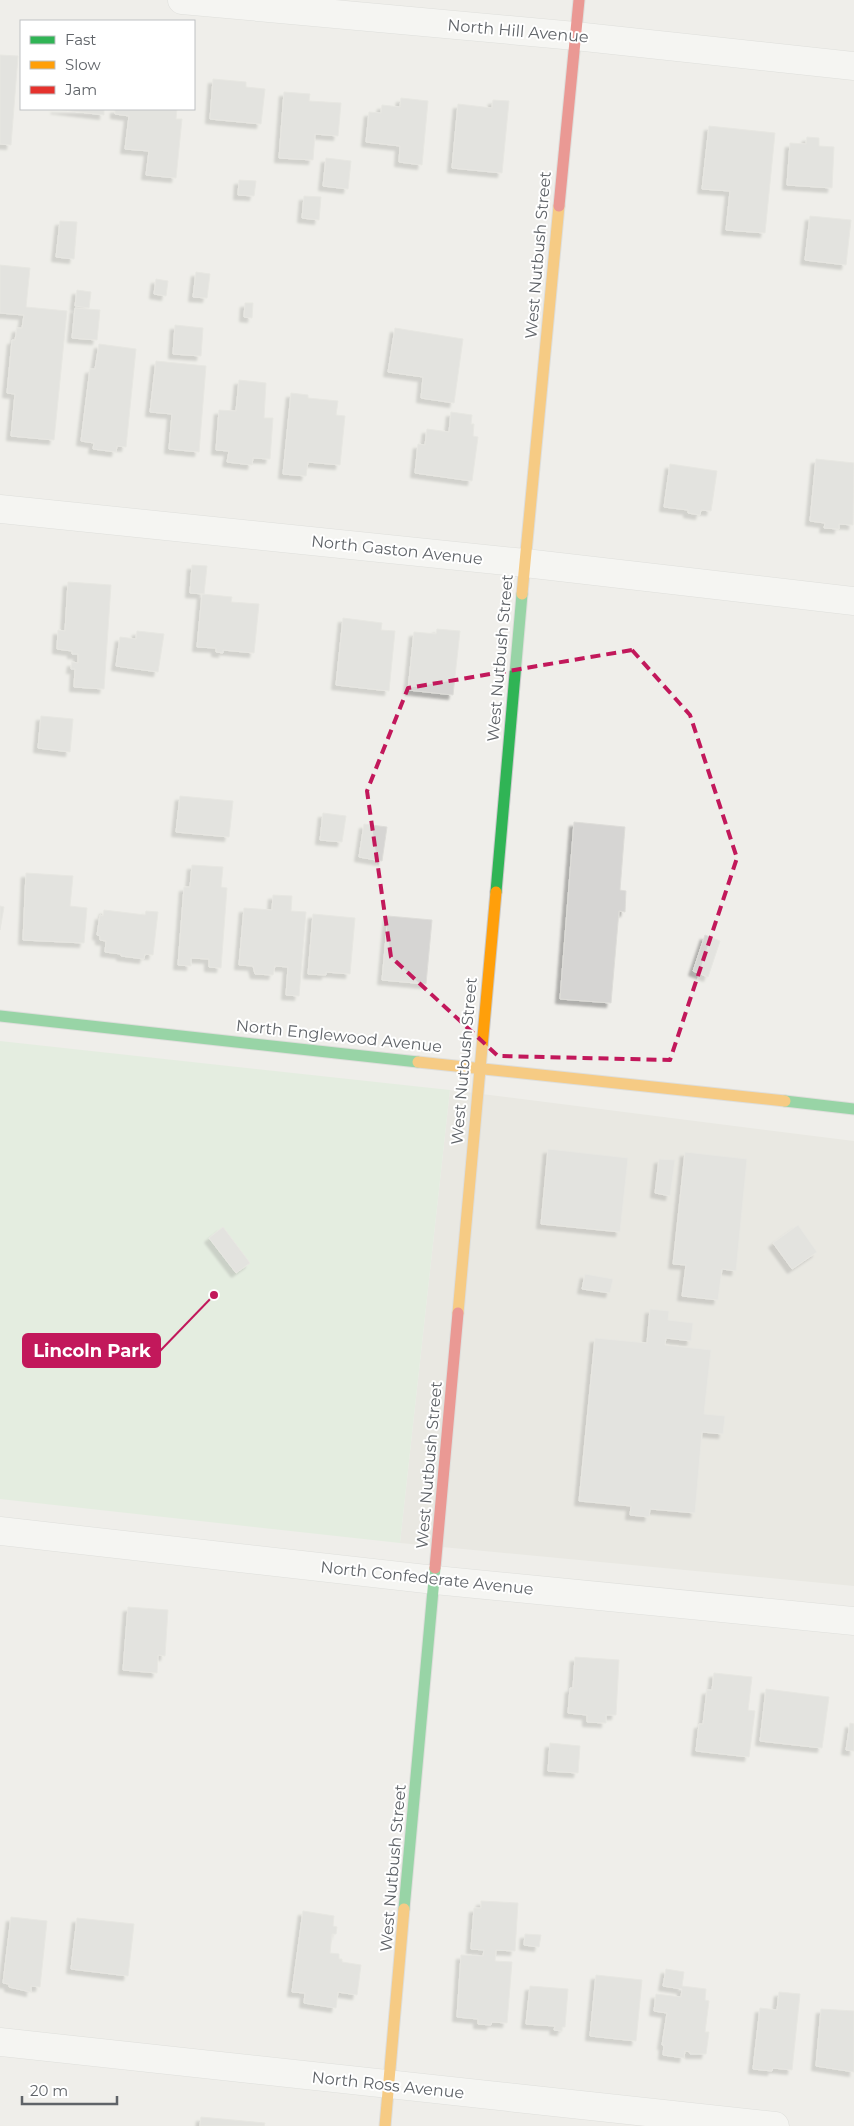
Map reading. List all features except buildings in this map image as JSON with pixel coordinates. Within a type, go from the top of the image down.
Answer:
[{"type":"street","name":"North Hill Avenue","points":[[182,0],[575,36],[854,66]]},
{"type":"street","name":"West Nutbush Street","points":[[385,2126],[436,1580],[479,1067],[579,0]]},
{"type":"street","name":"North Gaston Avenue","points":[[0,509],[525,563],[854,601]]},
{"type":"street","name":"North Englewood Avenue","points":[[0,1016],[854,1109]]},
{"type":"street","name":"North Confederate Avenue","points":[[0,1530],[436,1580],[854,1621]]},
{"type":"street","name":"North Ross Avenue","points":[[0,2042],[775,2126]]},
{"type":"highlighted area","points":[[632,650],[690,715],[737,858],[670,1060],[498,1056],[391,957],[367,791],[408,688]]},
{"type":"shaded area","points":[[450,1090],[854,1141],[854,1586],[400,1543]]},
{"type":"green space","points":[[0,1041],[450,1090],[400,1543],[0,1499]]},
{"type":"traffic: fast","points":[[496,892],[522,594]]},
{"type":"traffic: fast","points":[[0,1016],[418,1062]]},
{"type":"traffic: fast","points":[[785,1101],[854,1109]]},
{"type":"traffic: fast","points":[[404,1909],[435,1568]]},
{"type":"traffic: slow","points":[[522,594],[559,206]]},
{"type":"traffic: slow","points":[[458,1313],[496,892]]},
{"type":"traffic: slow","points":[[418,1062],[785,1101]]},
{"type":"traffic: slow","points":[[385,2126],[404,1909]]},
{"type":"traffic: jam","points":[[559,206],[579,0]]},
{"type":"traffic: jam","points":[[435,1568],[458,1313]]},
{"type":"place","name":"Lincoln Park","points":[[214,1295]]}]
